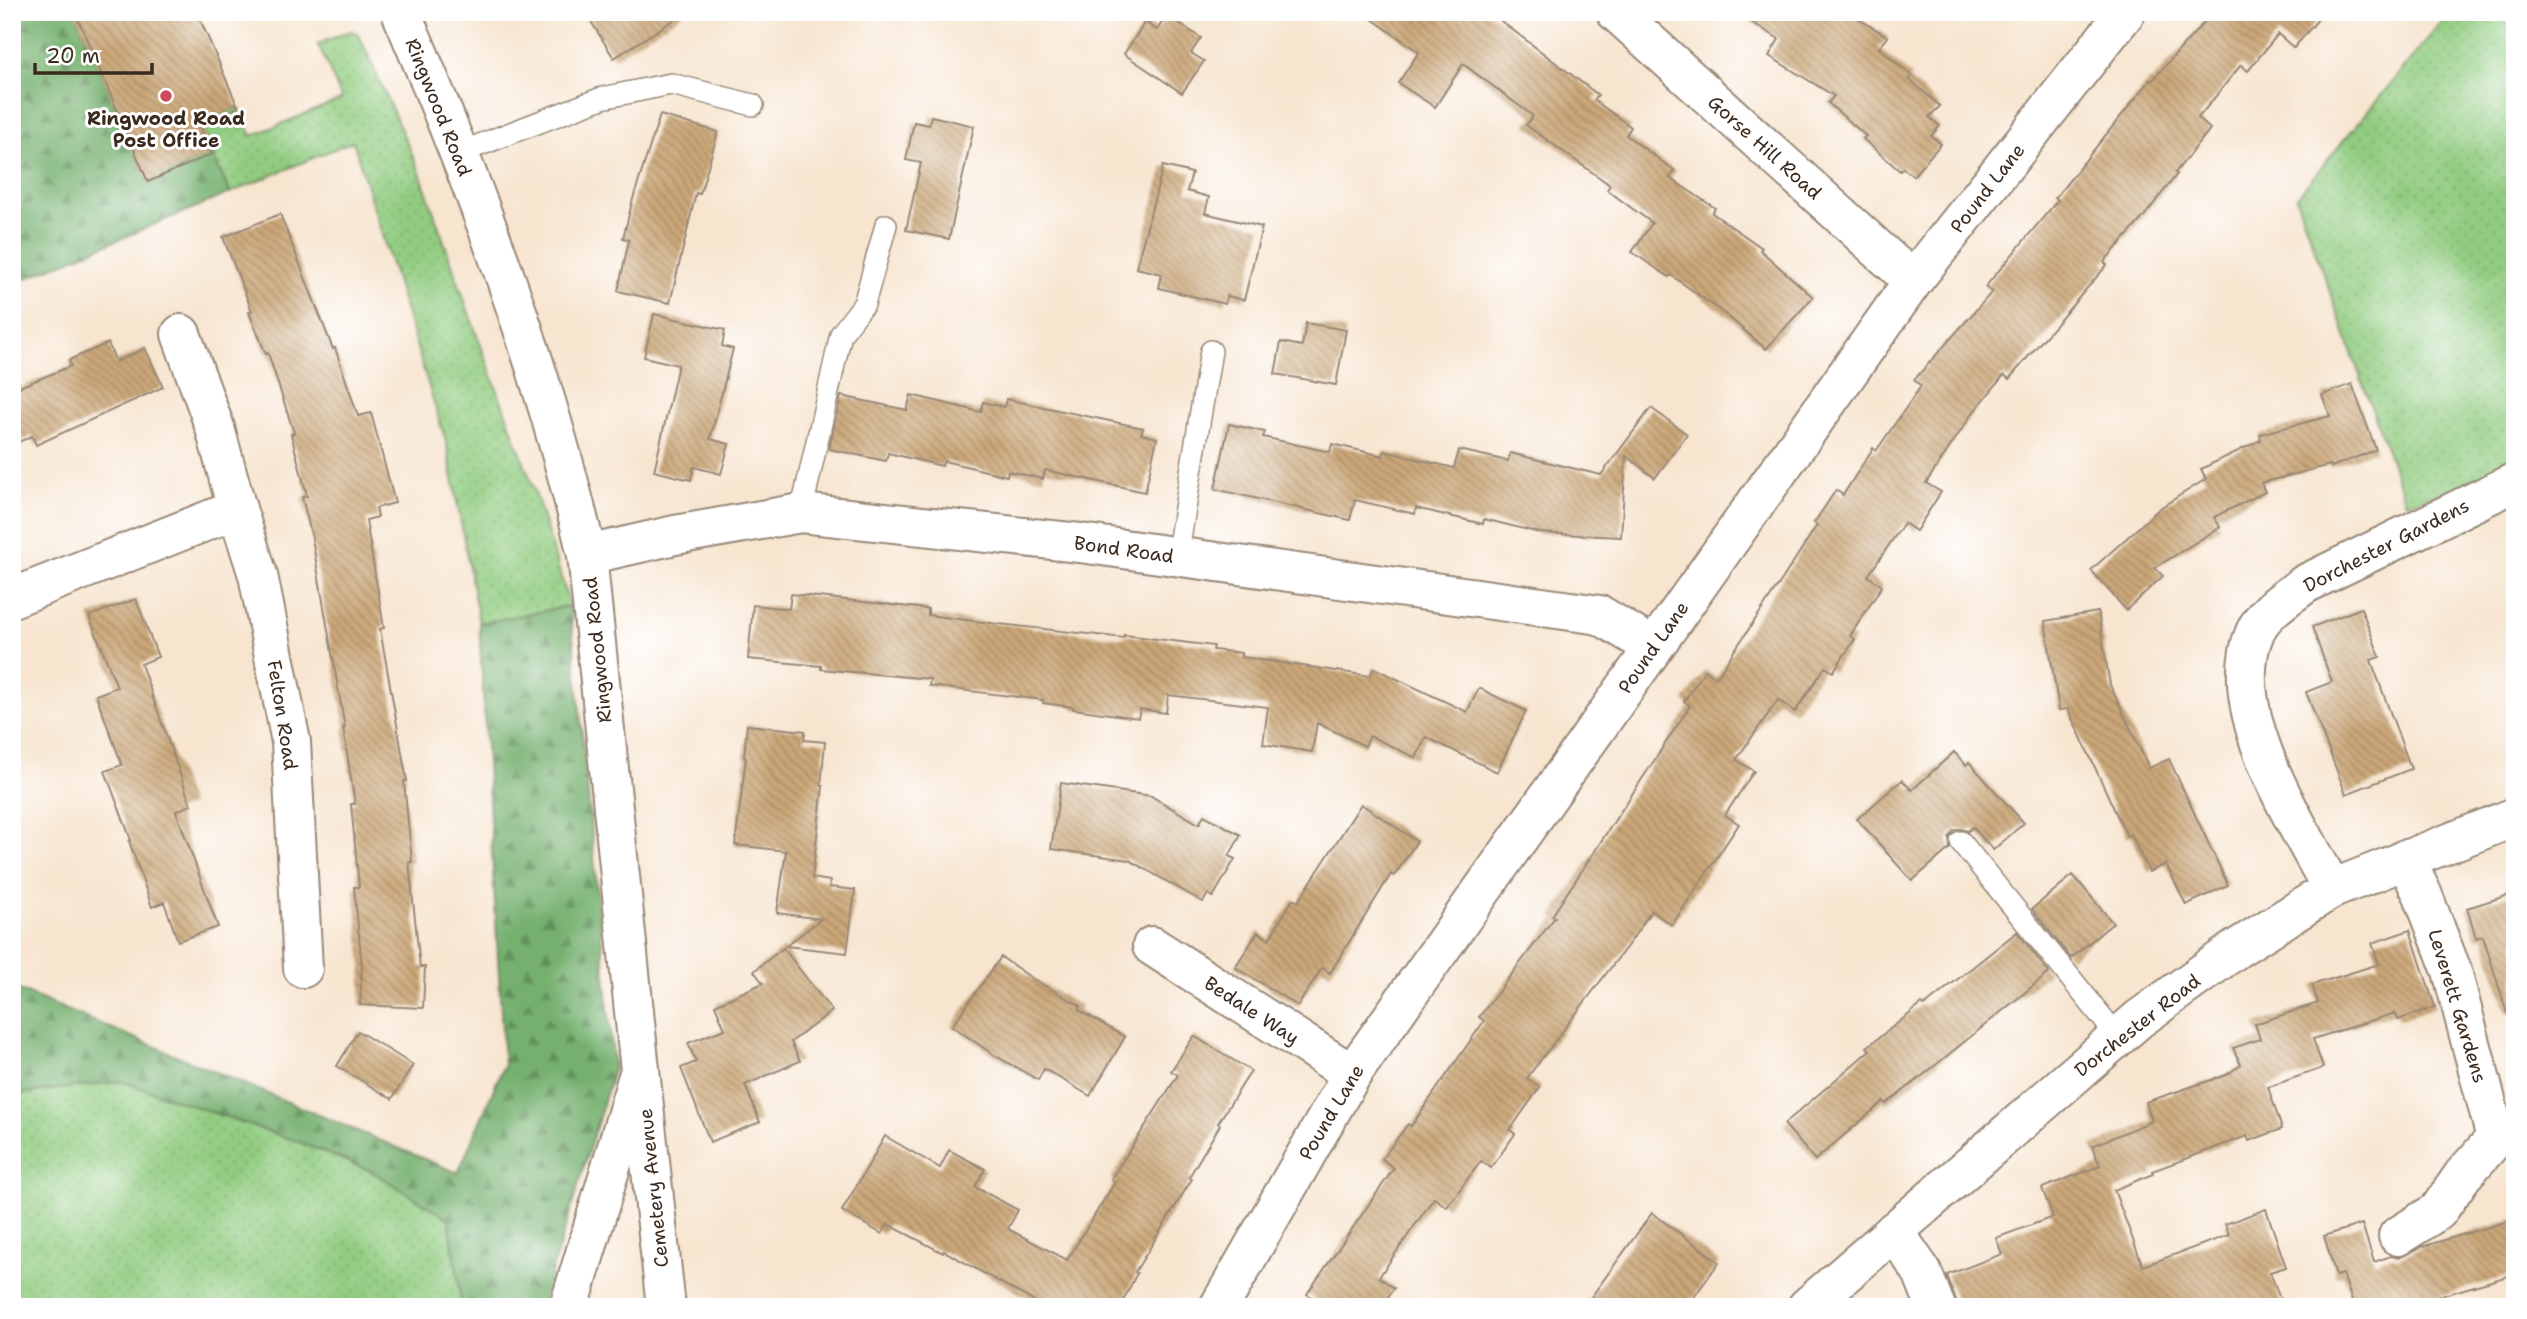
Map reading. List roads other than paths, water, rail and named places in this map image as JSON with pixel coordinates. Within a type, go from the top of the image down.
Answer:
[{"type":"street","name":"Ringwood Road","points":[[401,12],[459,153],[529,343],[572,491],[587,555],[640,1070],[569,1307]]},
{"type":"street","name":"Gorse Hill Road","points":[[1616,12],[1913,281]]},
{"type":"street","name":"Pound Lane","points":[[1219,1307],[1352,1074],[1913,281],[2126,12]]},
{"type":"street","name":"Felton Road","points":[[181,334],[215,428],[258,575],[291,742],[303,968]]},
{"type":"street","name":"Dorchester Gardens","points":[[2332,889],[2280,790],[2252,721],[2246,691],[2247,658],[2256,629],[2274,607],[2305,584],[2515,482]]},
{"type":"street","points":[[12,598],[237,509]]},
{"type":"street","name":"Bond Road","points":[[587,555],[675,535],[802,513],[1080,543],[1600,615],[1653,647]]},
{"type":"street","name":"Dorchester Road","points":[[1807,1307],[2118,1037],[2236,949],[2332,889],[2515,817]]},
{"type":"street","name":"Leverett Gardens","points":[[2405,859],[2422,893],[2452,971],[2505,1136]]},
{"type":"street","name":"Bedale Way","points":[[1152,946],[1352,1074]]},
{"type":"street","name":"Cemetery Avenue","points":[[640,1070],[666,1307]]},
{"type":"street","points":[[2398,1236],[2438,1211],[2463,1175],[2505,1136]]},
{"type":"street","points":[[1894,1231],[1922,1272],[1936,1307]]},
{"type":"lane","points":[[459,153],[602,98],[671,84],[753,105]]},
{"type":"lane","points":[[802,513],[841,334],[864,304],[886,225]]},
{"type":"lane","points":[[1177,556],[1211,351]]},
{"type":"lane","points":[[1961,842],[2118,1037]]},
{"type":"place","name":"Ringwood Road Post Office","points":[[166,96]]}]
